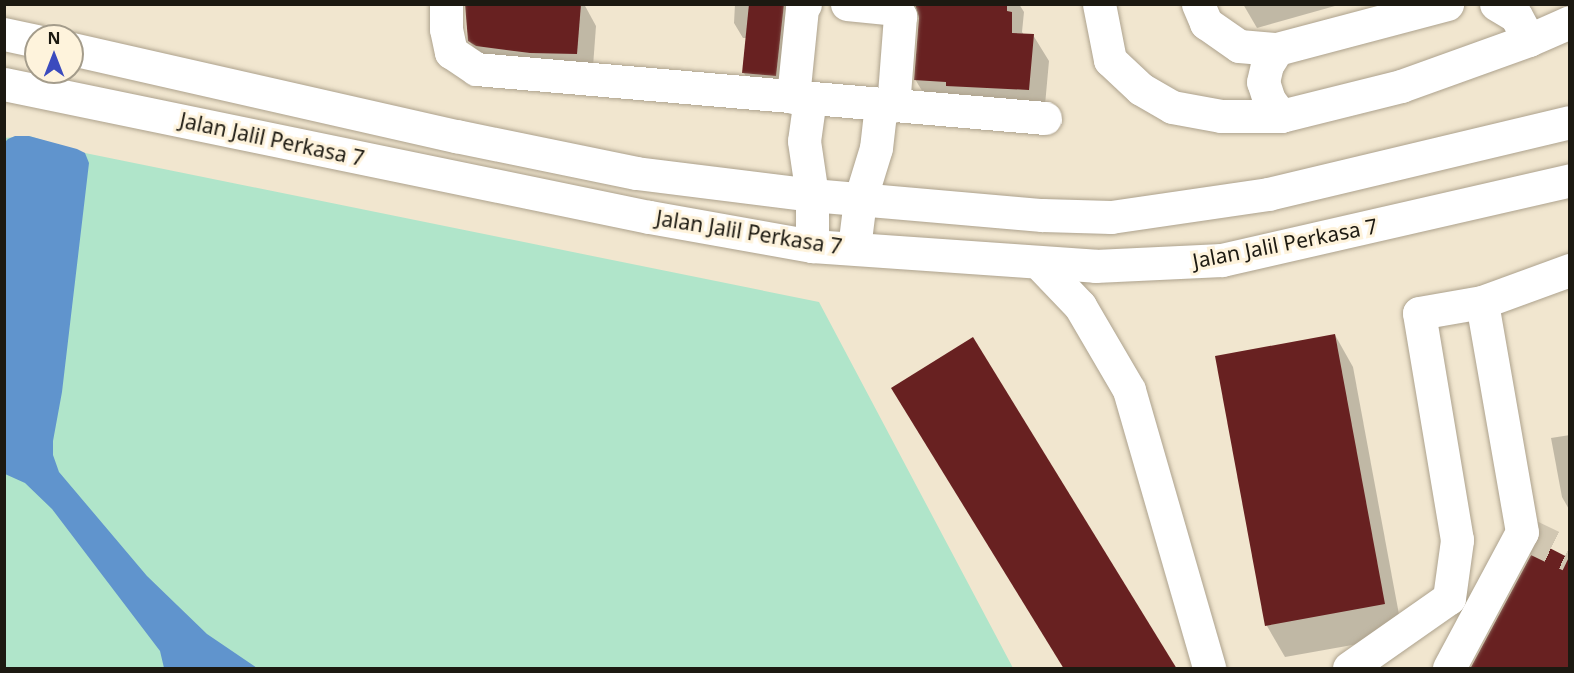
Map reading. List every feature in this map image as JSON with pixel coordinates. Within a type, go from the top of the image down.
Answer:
[{"type":"street","points":[[446,4],[446,29],[451,52],[476,69],[1044,118]]},
{"type":"street","points":[[805,4],[802,8],[801,98],[804,141],[812,195],[812,246]]},
{"type":"street","points":[[847,4],[895,9],[900,16],[887,105],[860,200],[854,249]]},
{"type":"street","points":[[1099,4],[1110,60],[1141,89],[1172,107],[1221,116],[1281,116],[1401,86],[1529,40],[1569,22]]},
{"type":"street","points":[[1198,4],[1206,23],[1239,46],[1277,50],[1447,4]]},
{"type":"street","points":[[1496,4],[1516,16],[1529,40]]},
{"type":"street","points":[[4,34],[24,38]]},
{"type":"street","points":[[1277,50],[1267,65],[1263,82],[1269,100],[1281,116]]},
{"type":"street","name":"Jalan Jalil Perkasa 7","points":[[84,52],[456,136],[636,173],[860,200],[1042,215],[1111,217],[1268,194],[1569,122]]},
{"type":"street","name":"Jalan Jalil Perkasa 7","points":[[4,84],[650,217],[812,246],[1095,266],[1222,260],[1569,180]]},
{"type":"street","points":[[1038,262],[1080,306],[1129,390],[1209,669]]},
{"type":"street","points":[[1349,669],[1449,598],[1457,540],[1419,313],[1482,302],[1569,270]]},
{"type":"street","points":[[1449,669],[1522,532],[1482,302]]},
{"type":"green space","points":[[29,136],[85,153],[819,302],[1013,668],[5,668],[4,138]]},
{"type":"water","points":[[15,136],[29,136],[77,149],[85,153],[89,163],[62,392],[53,441],[53,455],[59,472],[147,576],[207,634],[257,668],[164,668],[160,651],[52,509],[25,483],[5,474],[4,143]]},
{"type":"building","points":[[465,4],[581,4],[577,54],[530,53],[476,46],[468,41]]},
{"type":"building","points":[[749,4],[784,4],[776,76],[742,73]]},
{"type":"building","points":[[915,4],[1007,4],[1007,11],[1012,12],[1012,33],[1034,34],[1029,90],[946,86],[946,82],[914,80],[919,17]]},
{"type":"building","points":[[1335,334],[1385,604],[1265,626],[1215,356]]},
{"type":"building","points":[[973,337],[1177,669],[1064,669],[891,388]]},
{"type":"building","points":[[1538,542],[1569,558],[1569,669],[1470,669]]},
{"type":"tunnel","points":[[1522,532],[1570,555]]}]
